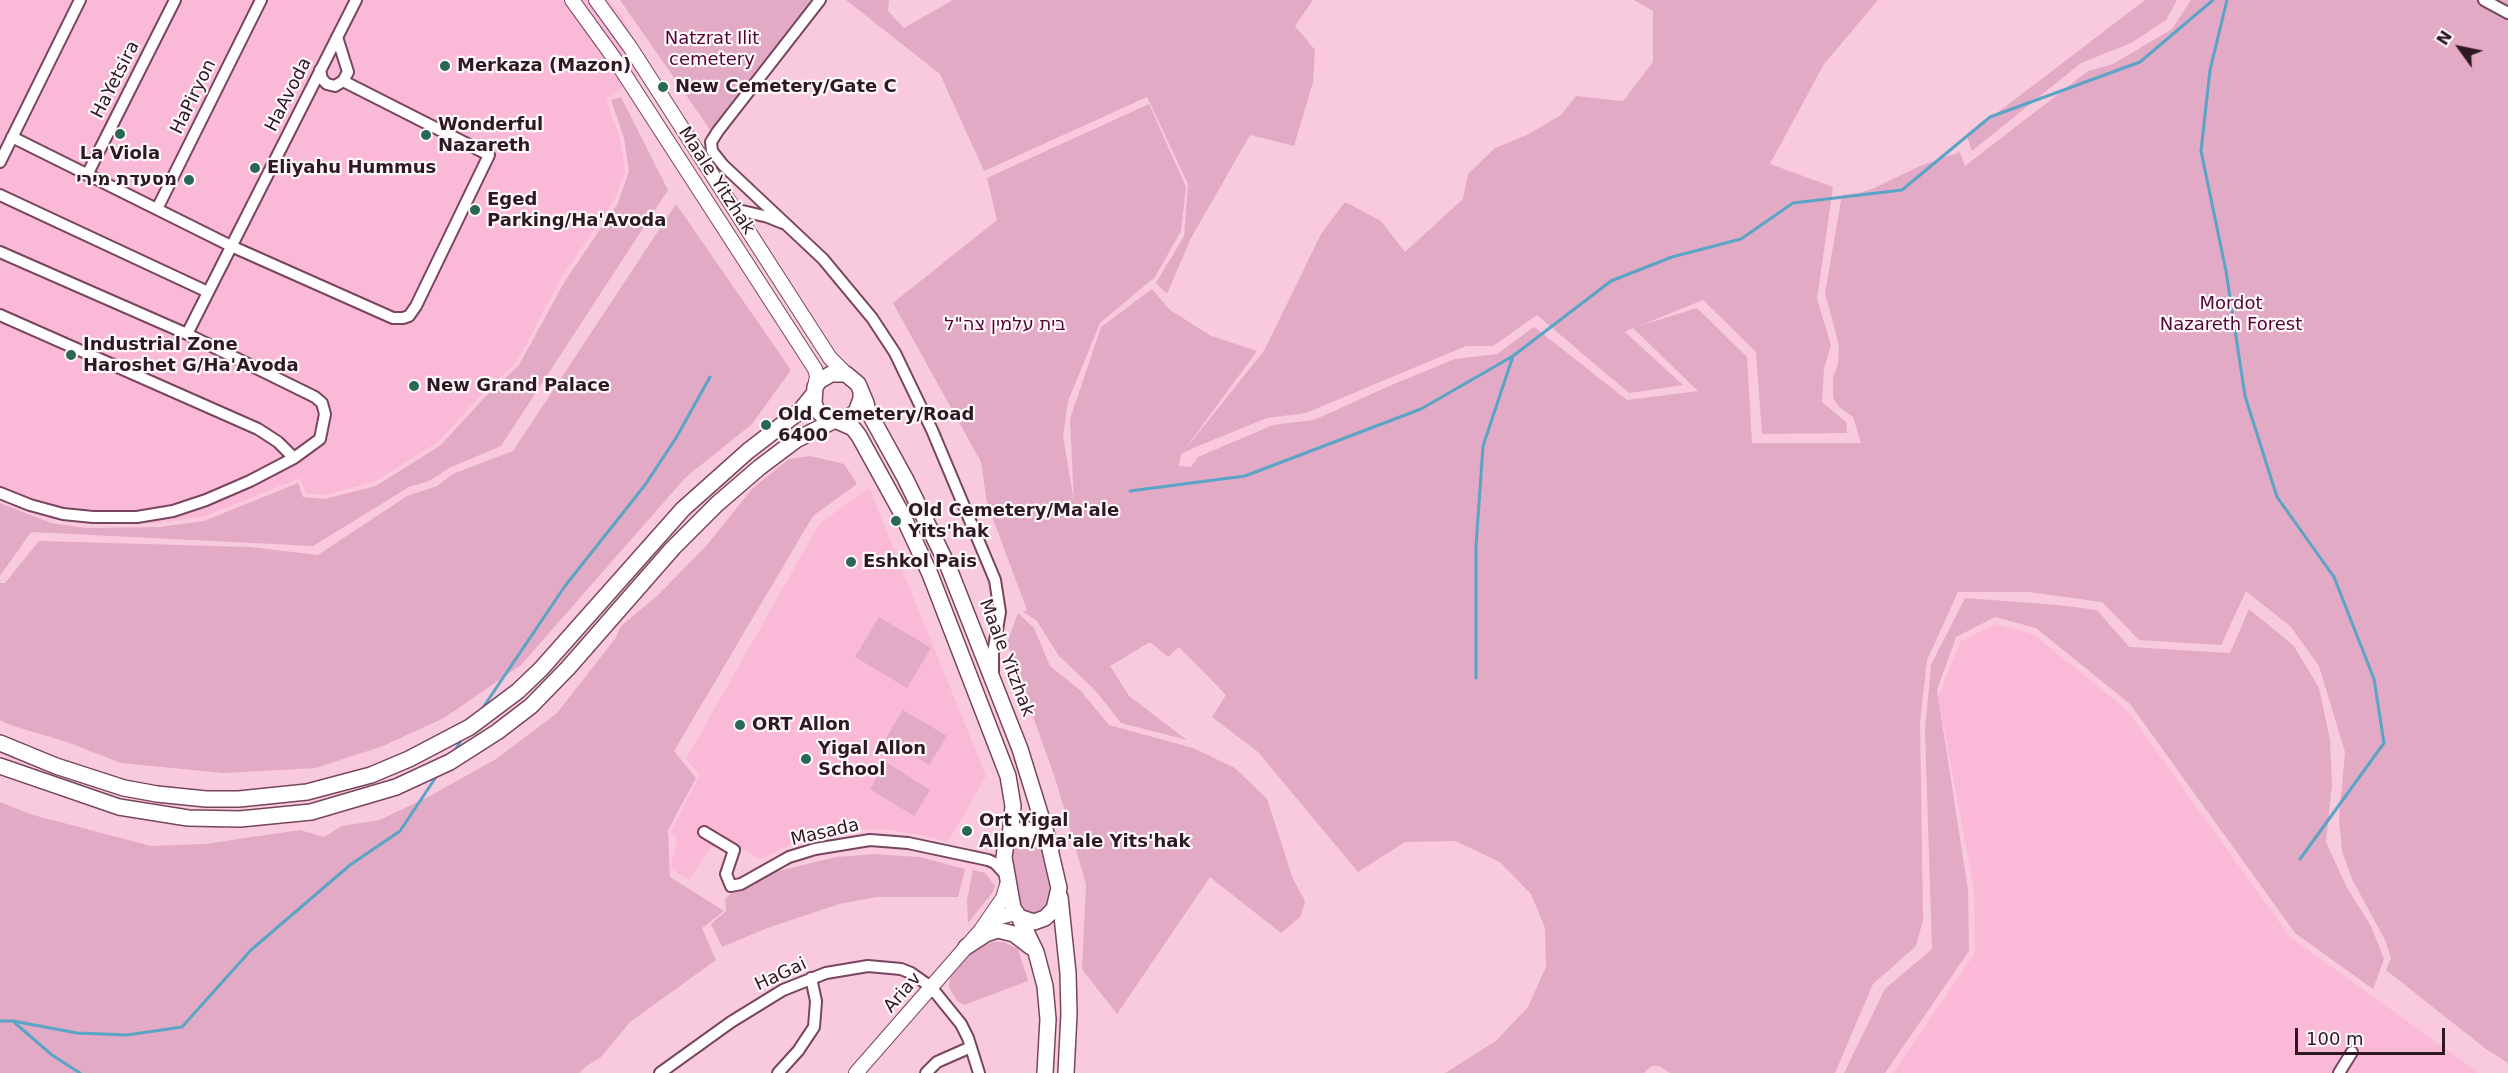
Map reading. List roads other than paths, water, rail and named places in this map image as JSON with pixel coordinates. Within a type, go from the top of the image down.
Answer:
[{"type":"main road","points":[[0,742],[37,759],[106,783],[140,791],[190,798],[238,799],[307,792],[363,777],[399,764],[456,735],[518,691],[541,669],[683,509],[748,451],[800,411],[819,381],[831,374],[846,374],[852,378],[861,391],[861,399],[856,412],[844,420],[835,421],[796,440],[717,504],[674,548],[568,668],[531,706],[481,743],[450,762],[396,787],[311,812],[240,819],[188,818],[119,807],[0,766]]},
{"type":"main road","points":[[814,391],[816,409],[826,419],[853,428],[859,436],[910,530],[930,574],[1008,776],[1013,806],[1004,857],[1006,880],[1017,915],[1036,952],[1047,1001],[1045,1073]]},
{"type":"main road","name":"Maale Yitzhak","points":[[861,391],[873,420],[948,566],[1020,748],[1051,849],[1059,888]]},
{"type":"main road","points":[[1008,840],[1018,831],[1031,830],[1043,835],[1051,849]]},
{"type":"main road","points":[[1017,915],[1034,922],[1045,918],[1057,902],[1059,888]]},
{"type":"main road","points":[[1059,888],[1068,973],[1069,1014],[1066,1073]]},
{"type":"main road","points":[[971,942],[998,930],[1007,930],[1022,938],[1036,952]]},
{"type":"street","points":[[0,162],[80,0]]},
{"type":"street","name":"HaYetsira","points":[[87,175],[175,0]]},
{"type":"street","name":"HaPiryon","points":[[157,209],[261,0]]},
{"type":"street","name":"HaAvoda","points":[[187,334],[356,0]]},
{"type":"street","name":"Maale Yitzhak","points":[[572,0],[614,58],[815,369],[817,376],[814,391]]},
{"type":"street","name":"Maale Yitzhak","points":[[596,0],[640,62],[830,358],[846,374]]},
{"type":"street","points":[[607,0],[624,28],[640,62]]},
{"type":"street","points":[[820,0],[711,142],[712,151],[723,165],[791,227],[850,290],[895,353],[952,476],[995,580],[1000,612],[993,653],[993,679]]},
{"type":"street","points":[[2484,0],[2508,13]]},
{"type":"street","points":[[320,70],[322,80],[335,86],[343,81],[348,72],[337,37]]},
{"type":"street","points":[[12,137],[231,246],[393,318],[409,316],[416,306],[489,155],[343,81]]},
{"type":"street","points":[[0,195],[208,292]]},
{"type":"street","points":[[734,209],[768,217],[791,227]]},
{"type":"street","points":[[0,252],[187,334],[315,397],[322,402],[325,414],[320,439],[294,458],[250,481],[173,511],[137,517],[63,514],[30,505],[0,493]]},
{"type":"street","points":[[0,315],[258,429],[278,442],[294,458]]},
{"type":"street","name":"Masada","points":[[704,832],[734,850],[726,874],[731,886],[741,884],[789,857],[856,841],[908,843],[983,857],[990,855],[1008,840]]},
{"type":"street","name":"Masada","points":[[971,855],[994,863],[1006,880]]},
{"type":"street","points":[[971,942],[1003,898],[1006,880]]},
{"type":"street","points":[[971,942],[1000,917],[1017,915]]},
{"type":"street","name":"Ariav","points":[[856,1073],[971,942]]},
{"type":"street","name":"HaGai","points":[[660,1073],[760,1003],[783,990],[811,978],[868,966],[888,967],[911,973],[931,987],[961,1024],[979,1073]]},
{"type":"street","points":[[778,1073],[809,1038],[814,1027],[816,1001],[811,978]]},
{"type":"street","points":[[926,1073],[937,1062],[971,1047]]},
{"type":"street","points":[[2339,1073],[2352,1052]]},
{"type":"waterway","points":[[1130,491],[1245,476],[1421,409],[1513,356],[1611,281],[1672,257],[1741,239],[1793,203],[1902,190],[1990,117],[2140,62],[2213,0]]},
{"type":"waterway","points":[[2227,0],[2210,70],[2201,151],[2226,271],[2245,396],[2277,497],[2334,577],[2374,679],[2384,743],[2300,859]]},
{"type":"waterway","points":[[1476,678],[1476,546],[1483,446],[1513,356]]},
{"type":"waterway","points":[[482,709],[565,586],[645,485],[676,438],[710,377]]},
{"type":"waterway","points":[[454,752],[463,737]]},
{"type":"waterway","points":[[0,1021],[13,1021],[77,1033],[127,1035],[182,1027],[251,950],[350,865],[400,831],[438,774]]},
{"type":"waterway","points":[[15,1023],[52,1055],[80,1073]]},
{"type":"place","name":"Merkaza (Mazon)","points":[[445,66]]},
{"type":"place","name":"New Cemetery/Gate C","points":[[663,87]]},
{"type":"place","name":"La Viola","points":[[120,134]]},
{"type":"place","name":"Wonderful Nazareth","points":[[426,135]]},
{"type":"place","name":"Eliyahu Hummus","points":[[255,168]]},
{"type":"place","name":"מסעדת מירי","points":[[189,180]]},
{"type":"place","name":"Eged Parking/Ha'Avoda","points":[[475,210]]},
{"type":"place","name":"Industrial Zone Haroshet G/Ha'Avoda","points":[[71,355]]},
{"type":"place","name":"New Grand Palace","points":[[414,386]]},
{"type":"place","name":"Old Cemetery/Road 6400","points":[[766,425]]},
{"type":"place","name":"Old Cemetery/Ma'ale Yits'hak","points":[[896,521]]},
{"type":"place","name":"Eshkol Pais","points":[[851,562]]},
{"type":"place","name":"ORT Allon","points":[[740,725]]},
{"type":"place","name":"Yigal Allon School","points":[[806,759]]},
{"type":"place","name":"Ort Yigal Allon/Ma'ale Yits'hak","points":[[967,831]]},
{"type":"park label","name":"Natzrat Ilit cemetery","points":[[712,49]]},
{"type":"park label","name":"Mordot Nazareth Forest","points":[[2231,314]]},
{"type":"park label","name":"בית עלמין צה\"ל","points":[[1005,325]]}]
